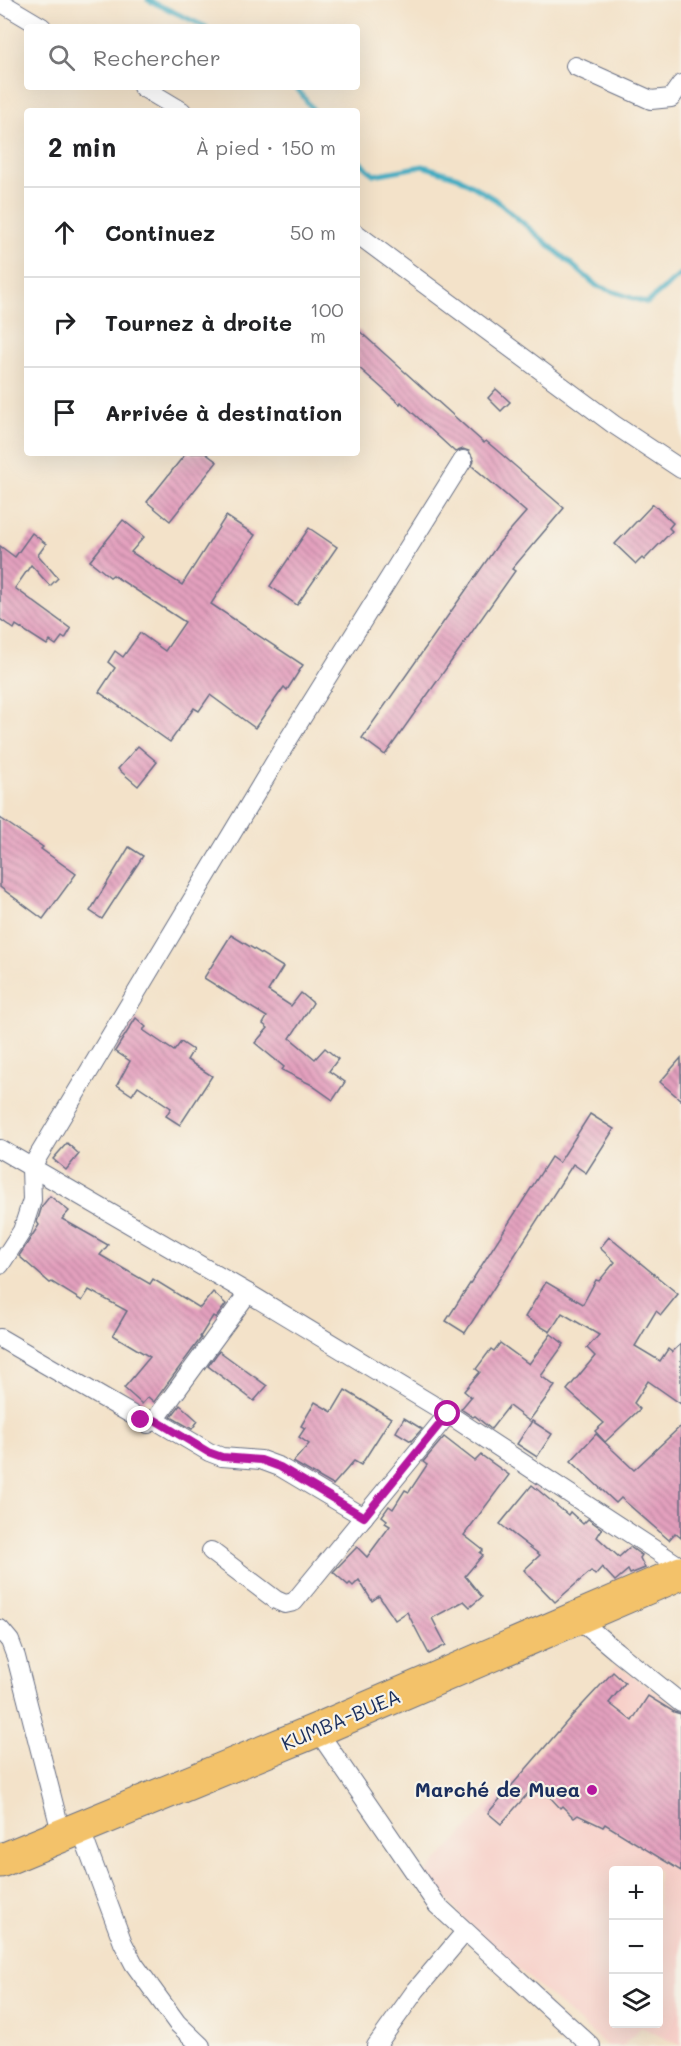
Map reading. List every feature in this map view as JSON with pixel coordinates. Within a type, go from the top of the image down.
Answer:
[{"type":"highway","name":"KUMBA-BUEA","points":[[0,1861],[317,1731],[681,1573]]},
{"type":"street","points":[[0,2],[37,24]]},
{"type":"street","points":[[575,66],[651,100],[671,98],[681,84]]},
{"type":"street","points":[[147,90],[177,108]]},
{"type":"street","points":[[360,236],[613,424],[681,469]]},
{"type":"street","points":[[0,1265],[22,1231],[32,1200],[31,1168],[288,740],[463,460]]},
{"type":"street","points":[[0,1149],[248,1293],[448,1414],[681,1567]]},
{"type":"street","points":[[0,1338],[148,1424],[155,1420],[248,1293]]},
{"type":"street","points":[[211,1551],[276,1600],[285,1604],[294,1602],[448,1414]]},
{"type":"street","points":[[155,1420],[208,1452],[222,1457],[261,1460],[280,1467],[364,1517]]},
{"type":"street","points":[[577,1618],[681,1703]]},
{"type":"street","points":[[0,1629],[10,1641],[16,1657],[71,1832],[134,1964],[194,2044]]},
{"type":"street","points":[[317,1731],[437,1905],[591,2046]]},
{"type":"street","points":[[376,2046],[416,1989],[465,1932]]},
{"type":"shaded area","name":"Marché de Muea","points":[[616,1666],[681,1709],[681,2046],[643,2028],[663,2028],[663,1866],[609,1866],[609,2028],[640,2028],[623,2046],[607,2046],[475,1931],[425,1874]]},
{"type":"building","points":[[360,332],[484,443],[486,441],[564,508],[512,569],[515,571],[385,755],[362,738],[499,543],[526,512],[472,466],[474,460],[469,451],[463,449],[455,452],[401,402],[400,404],[360,369]]},
{"type":"building","points":[[496,389],[510,402],[501,411],[488,398]]},
{"type":"building","points":[[184,456],[209,456],[217,462],[170,521],[147,502]]},
{"type":"building","points":[[653,504],[673,523],[669,528],[672,531],[644,560],[642,558],[636,564],[615,544]]},
{"type":"building","points":[[226,516],[255,535],[211,604],[303,665],[287,690],[284,687],[255,728],[210,695],[199,711],[194,708],[170,742],[99,692],[115,668],[108,662],[115,651],[123,657],[140,633],[165,651],[185,622],[113,575],[110,577],[90,561],[123,520],[144,537],[131,552],[182,585]]},
{"type":"building","points":[[309,528],[337,547],[297,605],[270,586]]},
{"type":"building","points":[[32,533],[46,544],[38,555],[58,578],[50,586],[31,565],[15,588],[71,629],[65,639],[62,637],[56,645],[50,641],[47,645],[16,625],[14,629],[0,619],[0,546],[15,557]]},
{"type":"building","points":[[138,746],[157,762],[138,786],[118,769]]},
{"type":"building","points":[[0,818],[43,847],[41,849],[76,874],[43,919],[0,887]]},
{"type":"building","points":[[129,847],[143,856],[102,919],[90,911]]},
{"type":"building","points":[[231,935],[283,967],[268,991],[291,1006],[301,993],[313,1003],[290,1038],[315,1059],[325,1048],[338,1059],[329,1071],[345,1082],[333,1100],[310,1084],[282,1070],[284,1067],[255,1043],[268,1028],[263,1024],[267,1017],[204,978]]},
{"type":"building","points":[[136,1018],[146,1027],[143,1030],[174,1051],[181,1042],[193,1050],[187,1060],[212,1076],[180,1125],[166,1116],[171,1108],[138,1086],[132,1095],[117,1085],[130,1061],[115,1051]]},
{"type":"building","points":[[681,1058],[681,1100],[660,1082]]},
{"type":"building","points":[[590,1114],[614,1129],[586,1173],[573,1164],[465,1333],[446,1321],[551,1157],[559,1163]]},
{"type":"building","points":[[67,1143],[79,1154],[66,1170],[53,1159]]},
{"type":"building","points":[[50,1196],[69,1211],[62,1219],[108,1245],[100,1255],[150,1284],[153,1279],[200,1308],[213,1292],[226,1304],[216,1318],[213,1316],[201,1338],[154,1402],[148,1397],[142,1404],[124,1388],[150,1357],[113,1335],[127,1311],[89,1290],[82,1301],[52,1282],[50,1283],[19,1256],[39,1225],[37,1222],[42,1206]]},
{"type":"building","points":[[609,1237],[678,1294],[661,1315],[656,1311],[635,1346],[660,1361],[668,1349],[672,1352],[681,1344],[681,1404],[648,1381],[634,1403],[640,1409],[605,1442],[595,1431],[604,1423],[567,1390],[595,1356],[587,1348],[599,1335],[562,1313],[550,1332],[525,1317],[546,1282],[583,1304],[596,1280],[599,1281],[615,1262],[600,1248]]},
{"type":"building","points":[[551,1334],[564,1344],[541,1376],[555,1386],[529,1421],[509,1406],[491,1429],[475,1416],[461,1409],[471,1397],[464,1391],[480,1372],[476,1369],[491,1349],[494,1351],[500,1343],[529,1364]]},
{"type":"building","points":[[219,1351],[267,1386],[254,1401],[208,1366]]},
{"type":"building","points":[[345,1390],[391,1418],[361,1465],[354,1461],[333,1485],[293,1462],[309,1444],[299,1437],[305,1428],[301,1426],[315,1402],[332,1412]]},
{"type":"building","points":[[180,1405],[198,1421],[192,1429],[171,1417]]},
{"type":"building","points":[[404,1418],[422,1429],[411,1441],[396,1432]]},
{"type":"building","points":[[532,1421],[552,1434],[537,1457],[517,1444]]},
{"type":"building","points":[[681,1426],[681,1538],[675,1533],[669,1540],[621,1498],[616,1503],[571,1461],[596,1434],[634,1470]]},
{"type":"building","points":[[444,1437],[475,1461],[481,1455],[509,1475],[464,1535],[483,1550],[480,1553],[483,1555],[465,1576],[482,1597],[470,1607],[464,1601],[432,1618],[446,1645],[429,1654],[407,1612],[395,1620],[379,1596],[372,1601],[359,1580],[353,1586],[350,1583],[348,1585],[333,1572],[357,1547],[367,1557],[390,1526],[385,1523],[387,1520],[382,1516],[389,1506],[393,1509],[405,1490],[409,1492],[427,1465],[423,1462]]},
{"type":"building","points":[[532,1485],[568,1515],[570,1512],[583,1524],[588,1519],[602,1529],[597,1537],[619,1557],[630,1547],[642,1555],[640,1558],[645,1568],[630,1574],[628,1570],[615,1581],[602,1567],[595,1575],[591,1571],[555,1602],[524,1570],[540,1555],[500,1524]]},
{"type":"building","points":[[613,1672],[625,1683],[609,1703],[632,1721],[648,1696],[681,1714],[681,1871],[605,1824],[603,1827],[578,1815],[574,1818],[562,1806],[560,1808],[537,1783],[501,1824],[488,1813]]},
{"type":"waterway","points":[[148,0],[200,24]]},
{"type":"waterway","points":[[298,90],[312,108]]},
{"type":"waterway","points":[[360,162],[374,175],[423,166],[458,177],[496,200],[597,286],[647,303],[681,274]]},
{"type":"place","name":"Marché de Muea","points":[[592,1790]]},
{"type":"route","points":[[141,1420],[148,1424],[155,1420],[208,1452],[222,1457],[261,1460],[280,1467],[364,1517],[448,1414]]}]
